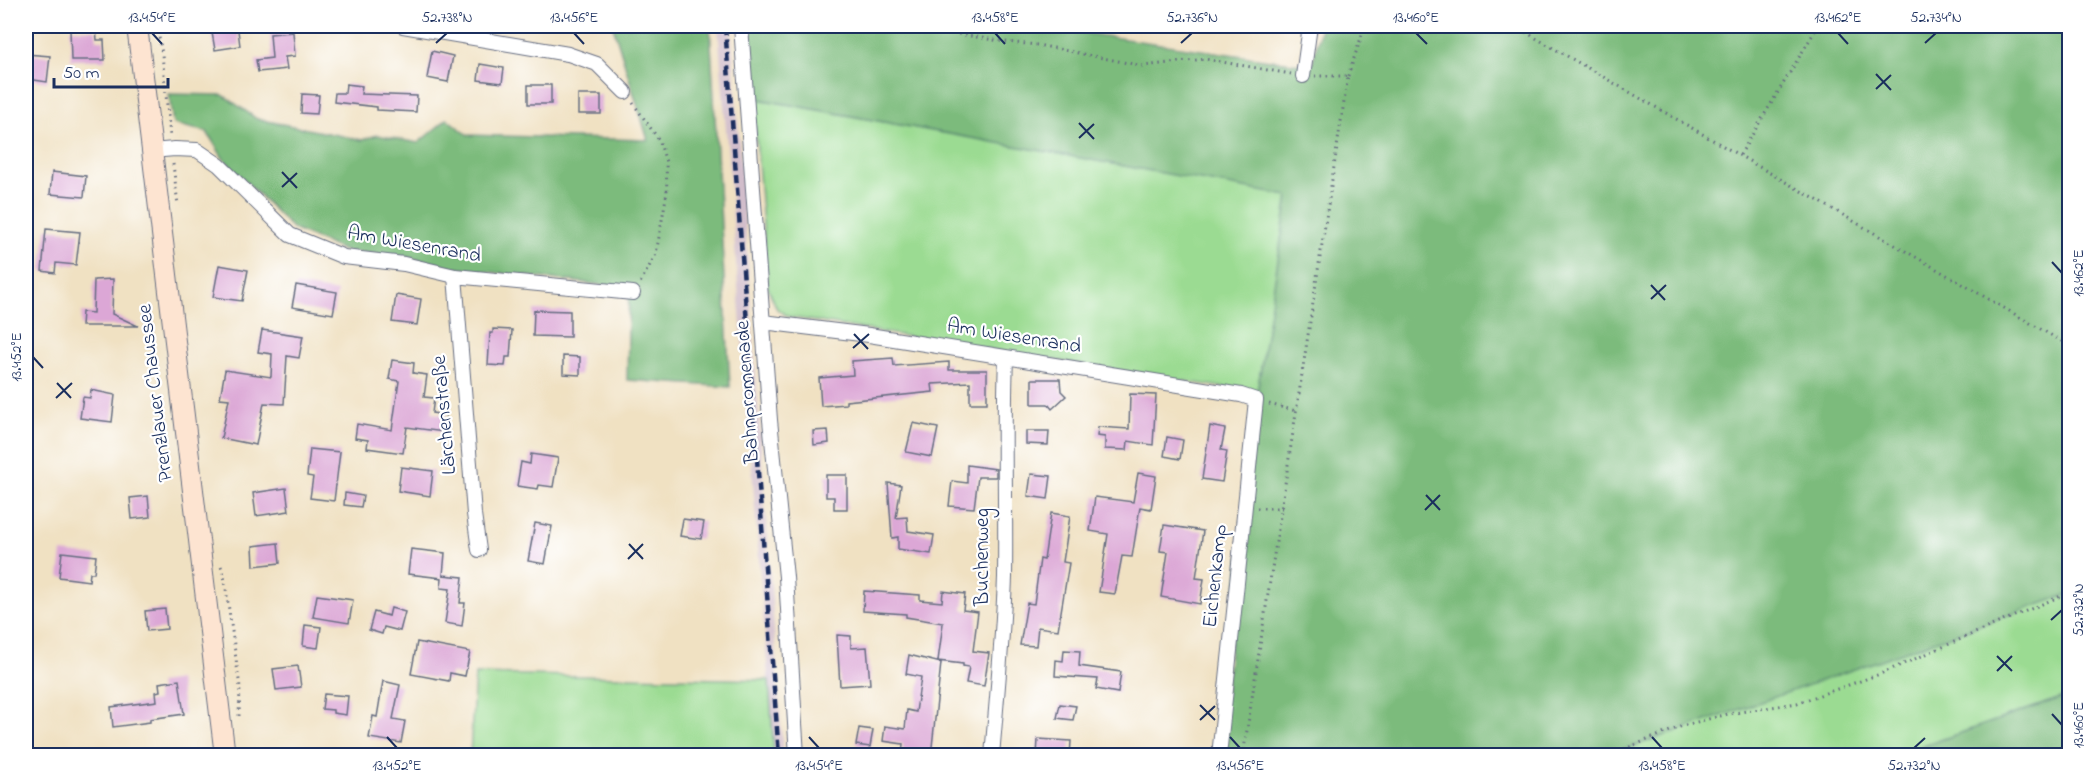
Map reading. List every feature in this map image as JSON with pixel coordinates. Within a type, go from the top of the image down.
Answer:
[{"type":"main road","name":"Prenzlauer Chaussee","points":[[137,26],[225,756]]},
{"type":"street","points":[[404,26],[568,54],[597,64],[625,92]]},
{"type":"street","name":"Bahnpromenade","points":[[741,26],[770,420],[786,577],[797,756]]},
{"type":"street","points":[[1303,76],[1310,26]]},
{"type":"street","name":"Am Wiesenrand","points":[[151,151],[197,150],[219,165],[290,235],[344,257],[404,264],[455,276],[633,293]]},
{"type":"street","name":"Lärchenstraße","points":[[455,276],[474,514],[479,550]]},
{"type":"street","name":"Am Wiesenrand","points":[[763,322],[869,335],[1241,395],[1256,400]]},
{"type":"street","name":"Buchenweg","points":[[992,756],[1005,576],[1003,417],[1006,357]]},
{"type":"street","name":"Eichenkamp","points":[[1219,756],[1256,400]]},
{"type":"path","points":[[157,26],[178,207]]},
{"type":"path","points":[[911,26],[1005,42],[1038,45],[1143,66],[1205,59],[1303,76],[1348,76]]},
{"type":"path","points":[[1243,756],[1348,76],[1365,26]]},
{"type":"path","points":[[1515,26],[2070,346]]},
{"type":"path","points":[[1740,155],[1818,26]]},
{"type":"path","points":[[625,92],[659,140],[666,162],[667,192],[656,254],[633,293]]},
{"type":"path","points":[[1256,400],[1296,411]]},
{"type":"path","points":[[1245,509],[1282,507]]},
{"type":"path","points":[[219,561],[224,575],[240,687],[238,724]]},
{"type":"path","points":[[1607,756],[1685,725],[1728,714],[1808,700],[1880,674],[2070,592]]},
{"type":"shaded area","points":[[718,26],[731,26],[783,755],[774,755]]},
{"type":"green space","points":[[613,26],[710,26],[730,387],[627,380],[629,288],[456,268],[405,257],[345,251],[293,229],[223,158],[207,132],[173,124],[169,94],[223,95],[257,119],[362,140],[377,135],[418,143],[447,119],[468,135],[648,140]]},
{"type":"green space","points":[[747,26],[1057,26],[1056,29],[1312,66],[1321,26],[2069,26],[2069,594],[1609,755],[1219,755],[1256,400],[1288,196],[753,98]]},
{"type":"green space","points":[[753,98],[1289,196],[1257,393],[789,317],[777,309],[768,288]]},
{"type":"green space","points":[[2069,584],[2069,695],[1898,755],[1596,756]]},
{"type":"green space","points":[[475,674],[769,680],[774,755],[470,755]]},
{"type":"green space","points":[[2069,695],[2069,755],[1898,755]]},
{"type":"building","points":[[231,26],[232,31],[238,30],[240,46],[215,50],[211,27]]},
{"type":"building","points":[[70,29],[96,30],[97,40],[104,40],[105,60],[71,60]]},
{"type":"building","points":[[293,32],[295,56],[285,57],[287,69],[258,72],[256,60],[272,58],[270,34]]},
{"type":"building","points":[[432,51],[453,56],[448,82],[427,78]]},
{"type":"building","points":[[26,54],[50,56],[47,82],[28,79],[29,66],[26,66]]},
{"type":"building","points":[[480,64],[504,68],[502,83],[478,80]]},
{"type":"building","points":[[346,84],[362,86],[361,94],[417,96],[416,112],[377,110],[377,107],[334,102],[335,93],[345,93]]},
{"type":"building","points":[[528,85],[551,85],[551,104],[528,104]]},
{"type":"building","points":[[302,94],[319,95],[317,114],[301,113]]},
{"type":"building","points":[[578,95],[601,95],[601,114],[578,114]]},
{"type":"building","points":[[52,172],[86,176],[84,197],[50,194]]},
{"type":"building","points":[[46,229],[80,232],[76,265],[56,263],[55,273],[42,271]]},
{"type":"building","points":[[219,265],[248,270],[242,301],[213,297]]},
{"type":"building","points":[[113,279],[112,314],[138,326],[81,326],[82,312],[93,313],[94,280]]},
{"type":"building","points":[[296,285],[337,292],[333,314],[292,307]]},
{"type":"building","points":[[396,295],[421,299],[417,325],[392,322]]},
{"type":"building","points":[[534,310],[570,311],[570,337],[533,336]]},
{"type":"building","points":[[493,329],[512,330],[510,357],[506,357],[505,366],[488,365],[490,333],[493,333]]},
{"type":"building","points":[[262,330],[303,336],[299,358],[287,356],[284,404],[264,403],[256,445],[221,438],[229,399],[220,398],[225,370],[271,377],[272,354],[258,352]]},
{"type":"building","points":[[563,356],[580,357],[580,375],[563,374]]},
{"type":"building","points":[[893,358],[894,366],[949,362],[949,370],[987,370],[987,403],[970,403],[970,382],[932,384],[933,392],[846,401],[846,404],[821,406],[819,378],[853,375],[852,361]]},
{"type":"building","points":[[392,360],[414,363],[413,373],[427,375],[424,397],[434,398],[432,413],[446,415],[444,432],[407,427],[403,453],[367,448],[368,440],[355,438],[357,424],[392,430],[399,381],[389,379]]},
{"type":"building","points":[[1032,379],[1060,379],[1061,391],[1066,396],[1052,409],[1048,404],[1032,404]]},
{"type":"building","points":[[91,390],[115,395],[112,422],[80,418],[83,397],[90,398]]},
{"type":"building","points":[[1130,394],[1156,395],[1153,445],[1128,441],[1127,450],[1105,449],[1105,437],[1097,436],[1098,427],[1129,429]]},
{"type":"building","points":[[913,423],[938,428],[932,457],[906,452]]},
{"type":"building","points":[[1210,426],[1225,429],[1221,450],[1227,451],[1222,482],[1202,479]]},
{"type":"building","points":[[828,430],[829,443],[814,445],[813,431]]},
{"type":"building","points":[[1026,431],[1049,431],[1048,445],[1026,444]]},
{"type":"building","points":[[1167,437],[1183,440],[1180,459],[1164,456]]},
{"type":"building","points":[[310,449],[340,452],[334,501],[310,498],[313,477],[307,476]]},
{"type":"building","points":[[531,454],[558,458],[553,487],[539,485],[538,489],[517,486],[521,462],[530,464]]},
{"type":"building","points":[[967,465],[996,469],[996,477],[978,477],[974,508],[949,506],[952,481],[967,483]]},
{"type":"building","points":[[401,467],[433,471],[430,496],[398,491]]},
{"type":"building","points":[[1138,473],[1156,476],[1151,509],[1140,507],[1132,557],[1122,556],[1115,594],[1099,592],[1108,534],[1090,531],[1095,497],[1133,502]]},
{"type":"building","points":[[1031,474],[1051,476],[1048,499],[1028,496]]},
{"type":"building","points":[[826,475],[847,475],[847,509],[834,509],[834,497],[826,497]]},
{"type":"building","points":[[888,483],[901,485],[896,518],[907,517],[908,531],[934,535],[931,554],[898,549],[898,537],[892,538]]},
{"type":"building","points":[[286,488],[289,511],[256,516],[253,493]]},
{"type":"building","points":[[345,493],[363,496],[361,507],[344,505]]},
{"type":"building","points":[[148,496],[150,517],[132,519],[130,498]]},
{"type":"building","points":[[1051,513],[1070,516],[1063,562],[1069,563],[1058,630],[1038,627],[1036,646],[1020,645],[1027,603],[1034,604],[1040,559],[1044,560]]},
{"type":"building","points":[[683,519],[704,522],[701,539],[680,536]]},
{"type":"building","points":[[535,523],[552,526],[545,564],[528,561]]},
{"type":"building","points":[[1164,525],[1203,531],[1196,578],[1204,579],[1200,604],[1161,597],[1168,552],[1160,551]]},
{"type":"building","points":[[278,543],[280,563],[254,566],[253,546]]},
{"type":"building","points":[[411,549],[445,553],[443,575],[463,577],[460,603],[465,603],[462,626],[445,623],[450,589],[441,588],[442,578],[408,574]]},
{"type":"building","points":[[62,552],[96,556],[94,573],[90,573],[89,581],[59,577]]},
{"type":"building","points":[[864,591],[920,595],[920,600],[942,602],[943,591],[965,594],[963,610],[978,612],[973,651],[989,653],[984,686],[966,683],[969,667],[963,664],[938,661],[943,623],[906,617],[906,614],[863,611]]},
{"type":"building","points":[[317,595],[353,600],[349,623],[313,617]]},
{"type":"building","points":[[391,608],[405,612],[400,631],[384,627],[382,634],[369,630],[374,612],[389,616]]},
{"type":"building","points":[[165,609],[167,629],[147,631],[145,611]]},
{"type":"building","points":[[305,625],[321,627],[318,648],[303,646]]},
{"type":"building","points":[[837,635],[851,636],[851,648],[867,647],[870,684],[840,686]]},
{"type":"building","points":[[417,642],[470,652],[465,676],[450,673],[449,681],[411,674]]},
{"type":"building","points":[[1064,650],[1080,651],[1079,666],[1121,672],[1118,693],[1096,689],[1098,679],[1055,676],[1056,660],[1063,661]]},
{"type":"building","points":[[909,655],[941,663],[931,756],[902,756],[903,744],[883,741],[885,726],[905,729],[907,710],[916,712],[921,677],[906,674]]},
{"type":"building","points":[[298,666],[301,687],[276,690],[273,669]]},
{"type":"building","points":[[179,680],[184,714],[113,727],[111,707],[157,701],[156,692],[160,691],[159,683]]},
{"type":"building","points":[[383,681],[400,685],[393,719],[405,721],[401,743],[369,738],[373,716],[377,717]]},
{"type":"building","points":[[324,694],[348,696],[346,715],[322,709]]},
{"type":"building","points":[[1060,704],[1076,706],[1073,720],[1057,718]]},
{"type":"building","points":[[859,728],[873,730],[870,747],[856,745]]},
{"type":"building","points":[[1038,739],[1071,741],[1070,756],[1037,756]]},
{"type":"railway","points":[[725,26],[779,756]]}]
